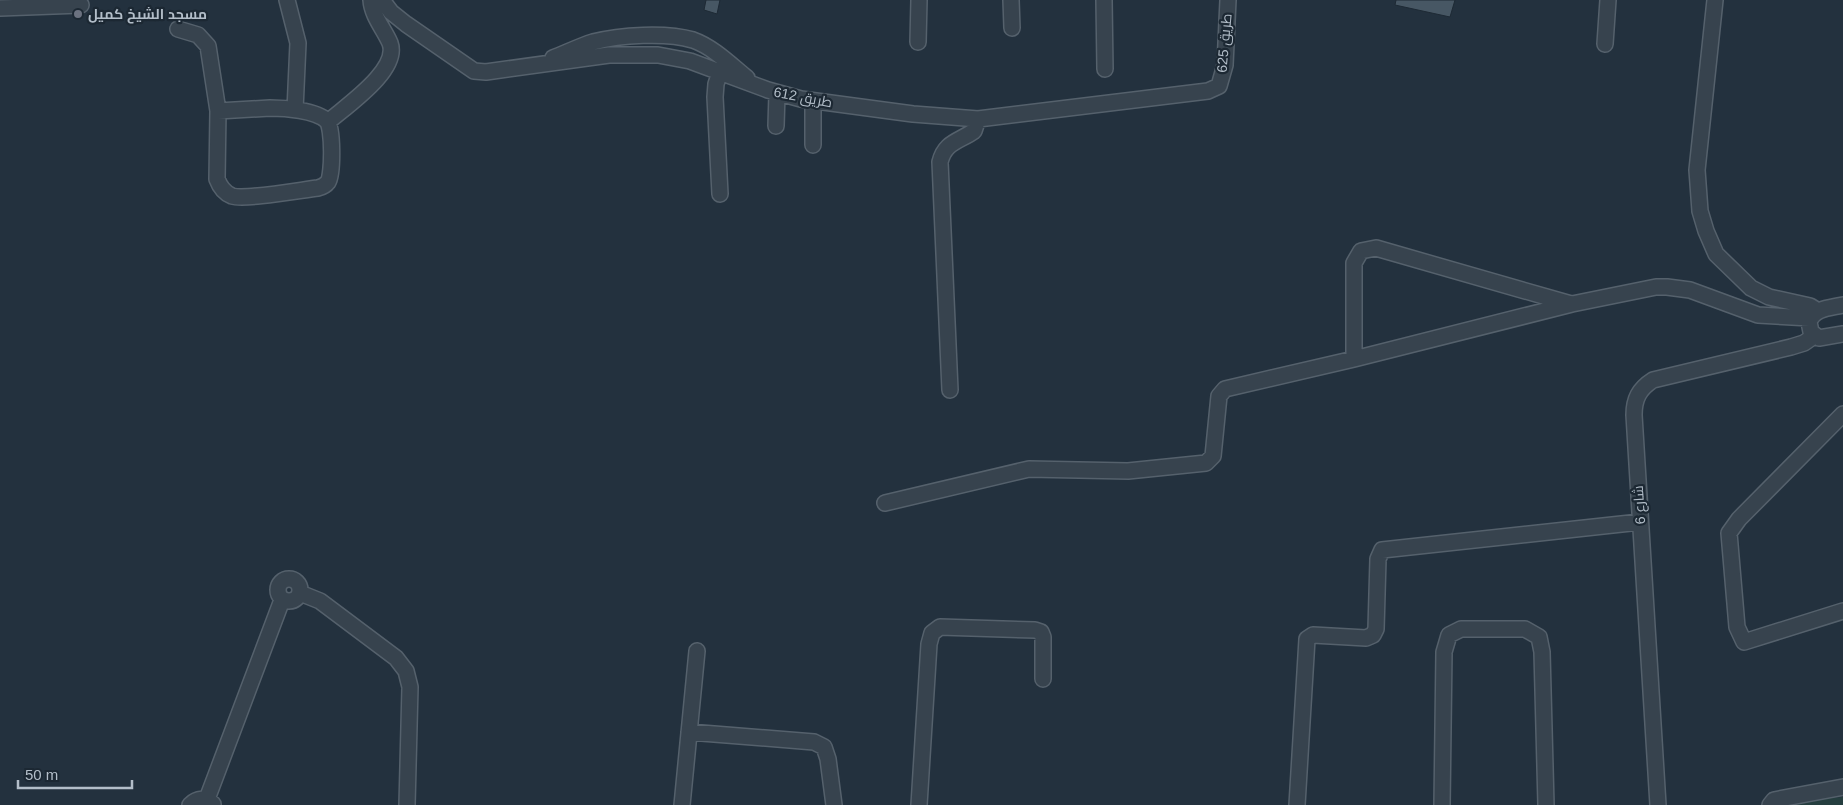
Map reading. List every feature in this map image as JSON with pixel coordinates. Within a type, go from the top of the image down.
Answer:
[{"type":"street","points":[[287,0],[298,43],[295,110]]},
{"type":"street","points":[[328,122],[374,82],[388,64],[392,55],[390,44],[375,14],[371,0]]},
{"type":"street","name":"طريق 612","points":[[382,0],[391,12],[406,24],[474,71],[486,72],[609,56],[642,54],[690,61],[758,87],[813,101],[913,114],[978,119],[1208,91],[1219,86]]},
{"type":"street","points":[[918,42],[919,0]]},
{"type":"street","points":[[1011,0],[1012,28]]},
{"type":"street","points":[[1104,0],[1105,69]]},
{"type":"street","name":"طريق 625","points":[[1219,86],[1225,65],[1228,0]]},
{"type":"street","points":[[1604,44],[1608,0]]},
{"type":"street","points":[[1715,0],[1697,170],[1700,211],[1706,231],[1716,254],[1751,288],[1769,297],[1810,306],[1814,314],[1809,328],[1814,336],[1824,338],[1843,334]]},
{"type":"street","points":[[0,8],[81,4]]},
{"type":"street","points":[[178,29],[198,35],[208,46],[218,111],[218,179],[224,191],[237,197],[318,188],[325,185],[330,174],[331,132],[328,122],[319,116],[295,110],[276,108],[218,111]]},
{"type":"street","points":[[529,67],[593,42],[623,37],[655,35],[694,40],[718,54],[758,87]]},
{"type":"street","points":[[720,72],[716,84],[715,97],[720,194]]},
{"type":"street","points":[[776,126],[777,93]]},
{"type":"street","points":[[813,101],[813,145]]},
{"type":"street","points":[[950,390],[940,162],[943,152],[953,143],[974,131],[978,119]]},
{"type":"street","points":[[1354,359],[1354,264],[1361,251],[1376,248],[1572,304]]},
{"type":"street","points":[[885,503],[1029,469],[1128,471],[1206,463],[1213,456],[1219,396],[1225,389],[1354,359],[1572,304],[1645,289],[1667,287],[1690,290],[1758,315],[1814,314],[1843,305]]},
{"type":"street","name":"شارع 6","points":[[1658,805],[1640,522],[1634,407],[1636,398],[1646,384],[1661,377],[1798,346],[1814,336]]},
{"type":"street","points":[[1843,414],[1740,519],[1729,533],[1737,627],[1744,642],[1843,611]]},
{"type":"street","points":[[1297,805],[1303,720],[1305,645],[1307,638],[1313,635],[1366,638],[1373,635],[1376,629],[1378,559],[1382,550],[1640,522]]},
{"type":"street","points":[[282,600],[279,596],[278,586],[285,579],[295,580],[298,583],[300,594]]},
{"type":"street","points":[[282,600],[292,601],[300,594]]},
{"type":"street","points":[[300,594],[320,601],[390,652],[406,671],[410,687],[407,805]]},
{"type":"street","points":[[190,805],[196,800],[211,802],[282,600]]},
{"type":"street","points":[[919,805],[929,644],[932,633],[940,627],[1035,630],[1041,632],[1043,637],[1042,679]]},
{"type":"street","points":[[1442,805],[1444,652],[1449,635],[1460,629],[1525,629],[1539,637],[1542,652],[1546,805]]},
{"type":"street","points":[[682,805],[697,651]]},
{"type":"street","points":[[689,732],[814,742],[824,747],[828,760],[834,805]]},
{"type":"street","points":[[1770,805],[1774,800],[1843,787]]},
{"type":"green space","points":[[1843,797],[1843,805],[1784,805],[1784,803]]},
{"type":"building","points":[[706,0],[720,0],[717,14],[704,10]]},
{"type":"building","points":[[1396,0],[1455,0],[1450,17],[1395,5]]},
{"type":"place","name":"مسجد الشيخ كميل","points":[[78,14]]}]
